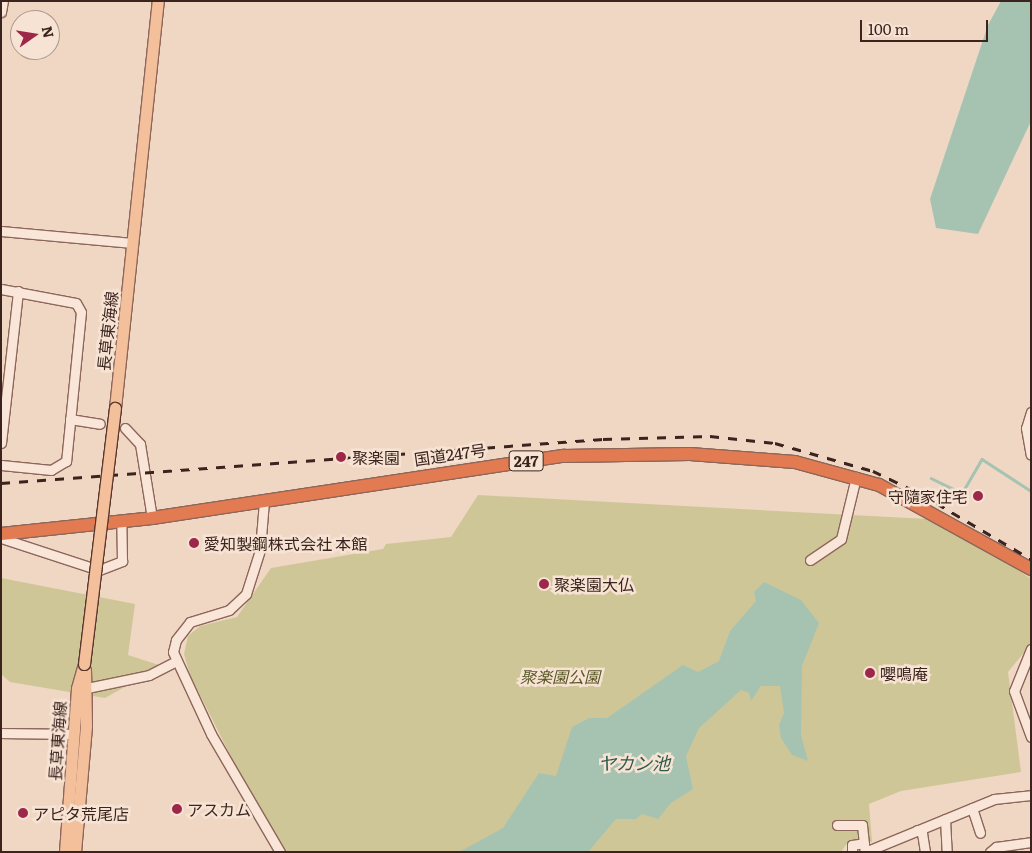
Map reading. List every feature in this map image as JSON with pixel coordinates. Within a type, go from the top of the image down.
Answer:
[{"type":"highway","name":"国道247号","points":[[1,534],[152,518],[564,456],[690,454],[795,462],[856,477],[914,501],[1031,569]]},
{"type":"main road","name":"長草東海線","points":[[65,852],[74,734],[115,408],[158,1]]},
{"type":"main road","name":"長草東海線","points":[[75,852],[87,688],[84,664]]},
{"type":"street","points":[[1,12],[3,1]]},
{"type":"street","points":[[1,231],[132,243]]},
{"type":"street","points":[[1,289],[18,291],[81,307],[70,419],[61,466],[51,470],[1,465]]},
{"type":"street","points":[[1,443],[18,291]]},
{"type":"street","points":[[1031,412],[1026,428],[1031,455]]},
{"type":"street","points":[[70,419],[100,424]]},
{"type":"street","points":[[125,428],[132,431],[140,444],[152,518]]},
{"type":"street","points":[[810,560],[841,539],[856,477]]},
{"type":"street","points":[[264,501],[252,583],[239,604],[190,622],[176,640],[174,662],[280,852]]},
{"type":"street","points":[[1,538],[99,570],[122,561],[121,522]]},
{"type":"street","points":[[1031,649],[1014,691],[1031,737]]},
{"type":"street","points":[[87,688],[148,675],[174,662]]},
{"type":"street","points":[[1,733],[74,734]]},
{"type":"street","points":[[852,852],[852,845],[865,849],[1014,793],[1031,795]]},
{"type":"street","points":[[972,808],[980,833]]},
{"type":"street","points":[[945,819],[947,852]]},
{"type":"street","points":[[837,825],[859,822],[865,849]]},
{"type":"street","points":[[917,830],[922,832],[925,852]]},
{"type":"street","points":[[990,852],[996,847],[1031,842]]},
{"type":"green space","name":"聚楽園公園","points":[[478,495],[947,520],[1031,579],[1031,644],[1008,672],[1021,772],[901,791],[869,804],[872,842],[849,841],[841,852],[279,852],[190,675],[184,654],[188,636],[200,626],[237,617],[271,568],[383,549],[386,544],[451,537]]},
{"type":"green space","points":[[1,578],[135,604],[128,655],[162,666],[105,698],[10,682],[1,674]]},
{"type":"water","points":[[1001,1],[1031,1],[1031,121],[978,234],[936,228],[930,199],[988,25]]},
{"type":"water","name":"ヤカン池","points":[[764,582],[801,600],[819,623],[802,666],[801,735],[808,761],[792,755],[781,738],[779,725],[784,713],[780,686],[761,686],[751,701],[749,693],[741,690],[699,728],[686,756],[693,789],[671,803],[658,819],[642,814],[636,819],[616,819],[588,852],[459,852],[503,828],[539,773],[556,776],[572,727],[589,718],[607,718],[683,665],[698,672],[719,661],[730,631],[756,601],[754,592]]},
{"type":"waterway","points":[[931,478],[962,493],[982,459],[1031,491]]},
{"type":"railway","points":[[1,483],[603,439],[710,436],[775,443],[873,471],[921,494],[1031,559]]},
{"type":"place","name":"聚楽園","points":[[341,457]]},
{"type":"place","name":"守隨家住宅","points":[[978,496]]},
{"type":"place","name":"愛知製鋼株式会社 本館","points":[[194,543]]},
{"type":"place","name":"聚楽園大仏","points":[[544,584]]},
{"type":"place","name":"嚶鳴庵","points":[[870,673]]},
{"type":"place","name":"アスカム","points":[[177,809]]},
{"type":"place","name":"アピタ荒尾店","points":[[23,813]]}]
